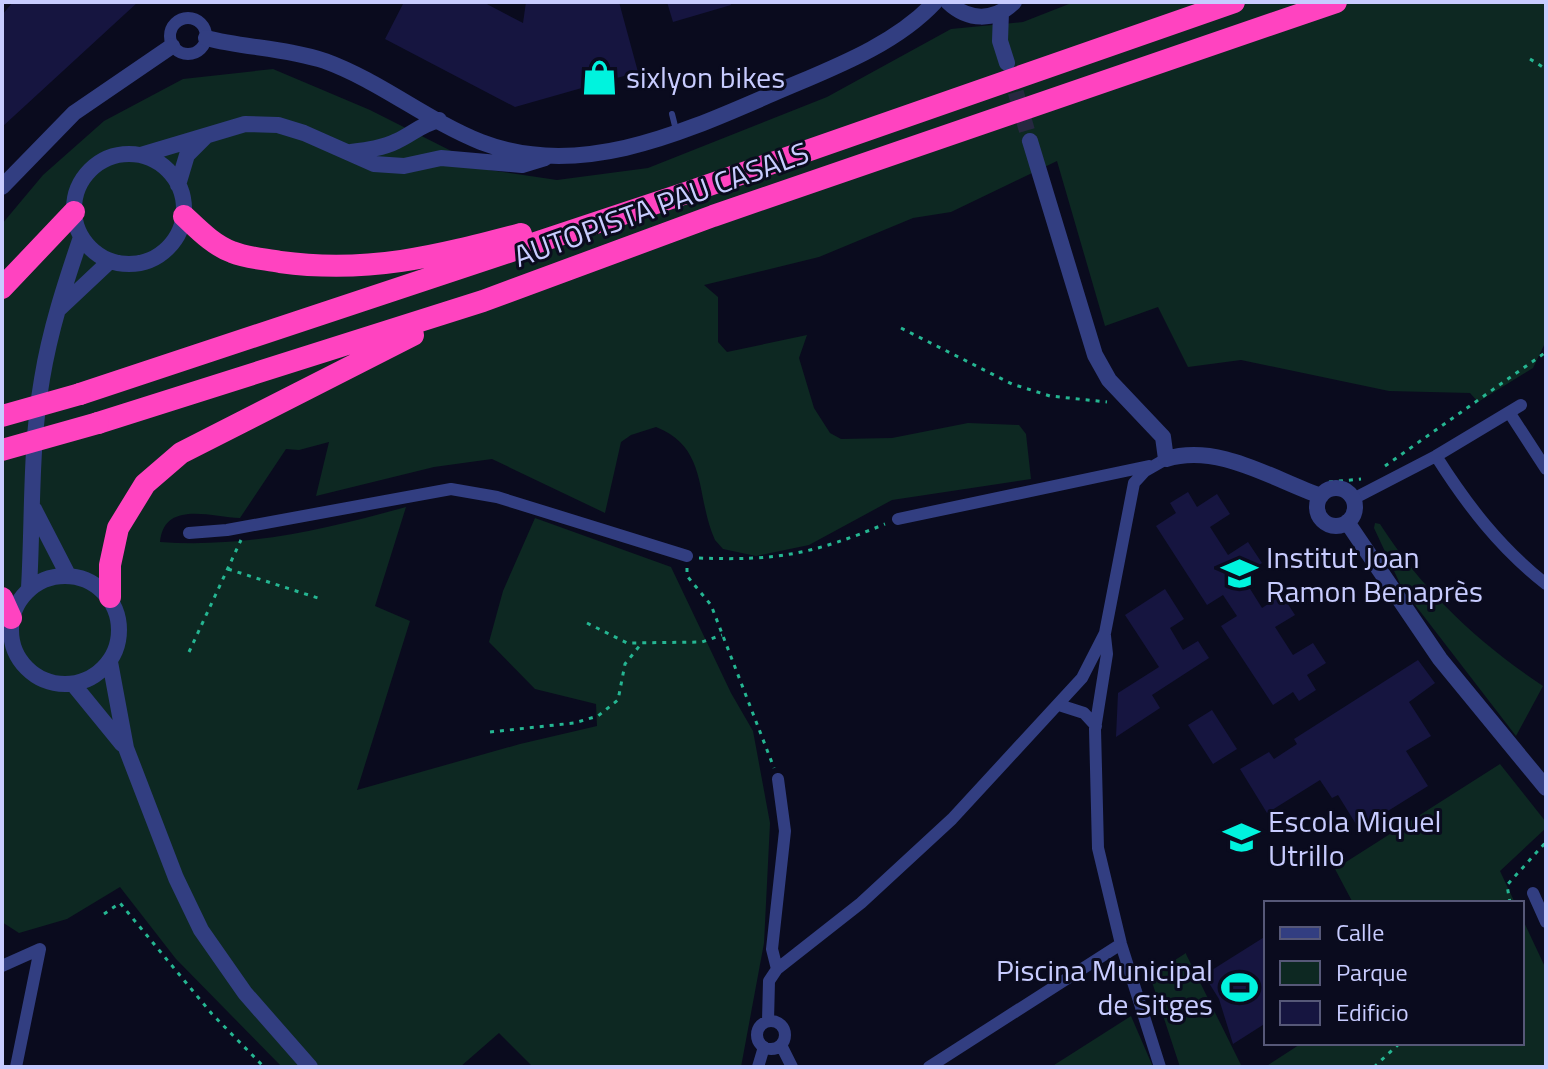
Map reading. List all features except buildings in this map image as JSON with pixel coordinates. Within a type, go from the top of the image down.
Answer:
[{"type":"highway","name":"AUTOPISTA PAU CASALS","points":[[2,416],[80,394],[689,192],[1234,2]]},
{"type":"highway","name":"AUTOPISTA PAU CASALS","points":[[2,450],[98,423],[483,301],[713,216],[1336,2]]},
{"type":"highway","points":[[184,216],[206,237],[230,252],[298,264],[351,266],[410,262],[689,192]]},
{"type":"highway","points":[[2,288],[74,212]]},
{"type":"highway","points":[[110,597],[110,565],[118,528],[145,484],[181,453],[483,301]]},
{"type":"street","points":[[190,18],[191,2]]},
{"type":"street","points":[[921,17],[935,2]]},
{"type":"street","points":[[206,38],[324,61],[367,80],[439,120],[505,149],[554,154],[600,154],[677,133],[817,75],[866,51],[921,17],[953,6],[981,17],[1000,41],[1007,63]]},
{"type":"street","points":[[981,17],[1007,7]]},
{"type":"street","points":[[1000,41],[1007,7]]},
{"type":"street","points":[[190,18],[203,26],[206,38],[202,47],[192,54],[182,54],[172,46],[171,28],[178,21],[190,18]]},
{"type":"street","points":[[2,187],[74,113],[172,46]]},
{"type":"street","points":[[401,140],[409,119],[408,104]]},
{"type":"street","points":[[351,152],[401,140],[419,126],[439,120]]},
{"type":"street","points":[[207,134],[187,155],[178,185],[184,216],[178,235],[165,250],[149,261],[129,265],[110,261],[93,252],[81,237],[74,212],[78,187],[94,167],[116,156],[141,155],[207,134],[245,124],[278,125],[351,152],[374,164],[404,166],[441,158],[522,165],[554,154]]},
{"type":"street","points":[[1030,141],[1095,355],[1109,380],[1163,437],[1160,462],[1139,477],[1132,490],[1105,633],[1107,654],[1096,726],[1098,848],[1121,944],[1160,1067]]},
{"type":"street","points":[[141,155],[160,163],[178,185]]},
{"type":"street","points":[[29,588],[33,508],[31,480],[41,382],[56,312],[81,237]]},
{"type":"street","points":[[56,312],[110,261]]},
{"type":"street","points":[[1353,499],[1436,456],[1521,405]]},
{"type":"street","points":[[1509,412],[1546,469]]},
{"type":"street","points":[[898,519],[1201,453],[1297,484],[1321,496]]},
{"type":"street","points":[[1436,456],[1481,522],[1504,548],[1546,584]]},
{"type":"street","points":[[1335,488],[1345,491],[1353,499],[1354,513],[1347,522],[1337,526],[1325,523],[1318,512],[1321,496],[1335,488]]},
{"type":"street","points":[[189,533],[248,526],[451,489],[497,497],[687,556]]},
{"type":"street","points":[[33,508],[68,575]]},
{"type":"street","points":[[1347,522],[1440,659],[1546,788]]},
{"type":"street","points":[[68,575],[92,581],[110,597],[119,618],[119,641],[110,662],[94,677],[73,684],[52,683],[26,667],[11,640],[7,608],[29,588],[47,578],[68,575]]},
{"type":"street","points":[[764,1047],[758,1040],[758,1030],[768,1021],[769,981],[777,969],[895,873],[984,787],[1082,678],[1105,633]]},
{"type":"street","points":[[110,662],[126,748],[171,866],[201,930],[245,993],[310,1064]]},
{"type":"street","points":[[73,684],[126,748]]},
{"type":"street","points":[[1059,705],[1084,713],[1096,726]]},
{"type":"street","points":[[777,969],[772,949],[785,831],[778,779]]},
{"type":"street","points":[[1533,893],[1546,922]]},
{"type":"street","points":[[929,1067],[1121,944]]},
{"type":"street","points":[[2,966],[40,949],[16,1067]]},
{"type":"street","points":[[768,1021],[777,1022],[784,1029],[781,1045],[792,1067]]},
{"type":"street","points":[[764,1047],[781,1045]]},
{"type":"street","points":[[758,1067],[764,1047]]},
{"type":"lane","points":[[672,114],[677,133]]},
{"type":"path","points":[[1530,59],[1546,69]]},
{"type":"path","points":[[901,328],[1012,384],[1050,396],[1131,405]]},
{"type":"path","points":[[1379,470],[1546,352]]},
{"type":"path","points":[[1297,484],[1367,478]]},
{"type":"path","points":[[778,779],[711,605],[687,576],[687,556],[759,560],[796,554],[832,546],[898,519]]},
{"type":"path","points":[[189,652],[248,526]]},
{"type":"path","points":[[228,569],[321,599]]},
{"type":"path","points":[[587,623],[627,643],[702,642],[723,634]]},
{"type":"path","points":[[490,732],[574,723],[598,716],[618,700],[625,664],[641,644]]},
{"type":"path","points":[[1510,901],[1507,885],[1546,842]]},
{"type":"path","points":[[104,914],[120,903],[212,1014],[264,1067]]},
{"type":"path","points":[[1374,1067],[1398,1045]]},
{"type":"green space","points":[[1074,2],[1546,2],[1546,341],[1533,368],[1478,402],[1470,393],[1389,391],[1241,360],[1188,367],[1158,307],[1105,326],[1057,161],[951,212],[913,218],[819,257],[704,285],[718,297],[718,342],[727,352],[807,335],[799,358],[814,408],[830,433],[841,439],[892,438],[968,423],[1019,425],[1026,434],[1031,479],[892,500],[809,545],[756,556],[723,549],[715,540],[693,460],[673,436],[656,427],[631,435],[621,442],[605,513],[492,459],[434,467],[316,496],[329,442],[299,450],[286,449],[240,518],[191,514],[170,520],[163,529],[160,542],[254,540],[315,530],[406,507],[375,606],[410,621],[357,790],[520,744],[597,726],[596,704],[535,689],[489,642],[503,591],[535,518],[671,567],[731,693],[753,731],[770,823],[764,943],[741,1067],[533,1067],[499,1033],[460,1067],[282,1067],[176,959],[120,887],[67,919],[19,933],[2,922],[2,224],[43,175],[104,121],[183,79],[273,69],[370,110],[489,170],[557,180],[648,168],[827,97],[951,29],[1023,22]]},
{"type":"green space","points":[[1375,523],[1380,524],[1414,571],[1453,614],[1496,652],[1543,686],[1516,736],[1402,588],[1374,528]]},
{"type":"green space","points":[[1500,764],[1546,822],[1546,828],[1500,871],[1514,901],[1352,901],[1335,869]]},
{"type":"green space","points":[[1524,922],[1546,969],[1546,1067],[1265,1067],[1299,1045],[1524,1045]]},
{"type":"green space","points":[[1186,953],[1242,1067],[1180,1067],[1150,976]]},
{"type":"green space","points":[[1131,1016],[1153,1067],[1051,1067]]},
{"type":"tunnel","points":[[1009,69],[1030,141]]},
{"type":"place","name":"sixlyon bikes","points":[[600,77]]},
{"type":"place","name":"Institut Joan Ramon Benaprès","points":[[1240,574]]},
{"type":"place","name":"Escola Miquel Utrillo","points":[[1242,838]]},
{"type":"place","name":"Piscina Municipal de Sitges","points":[[1239,987]]}]
